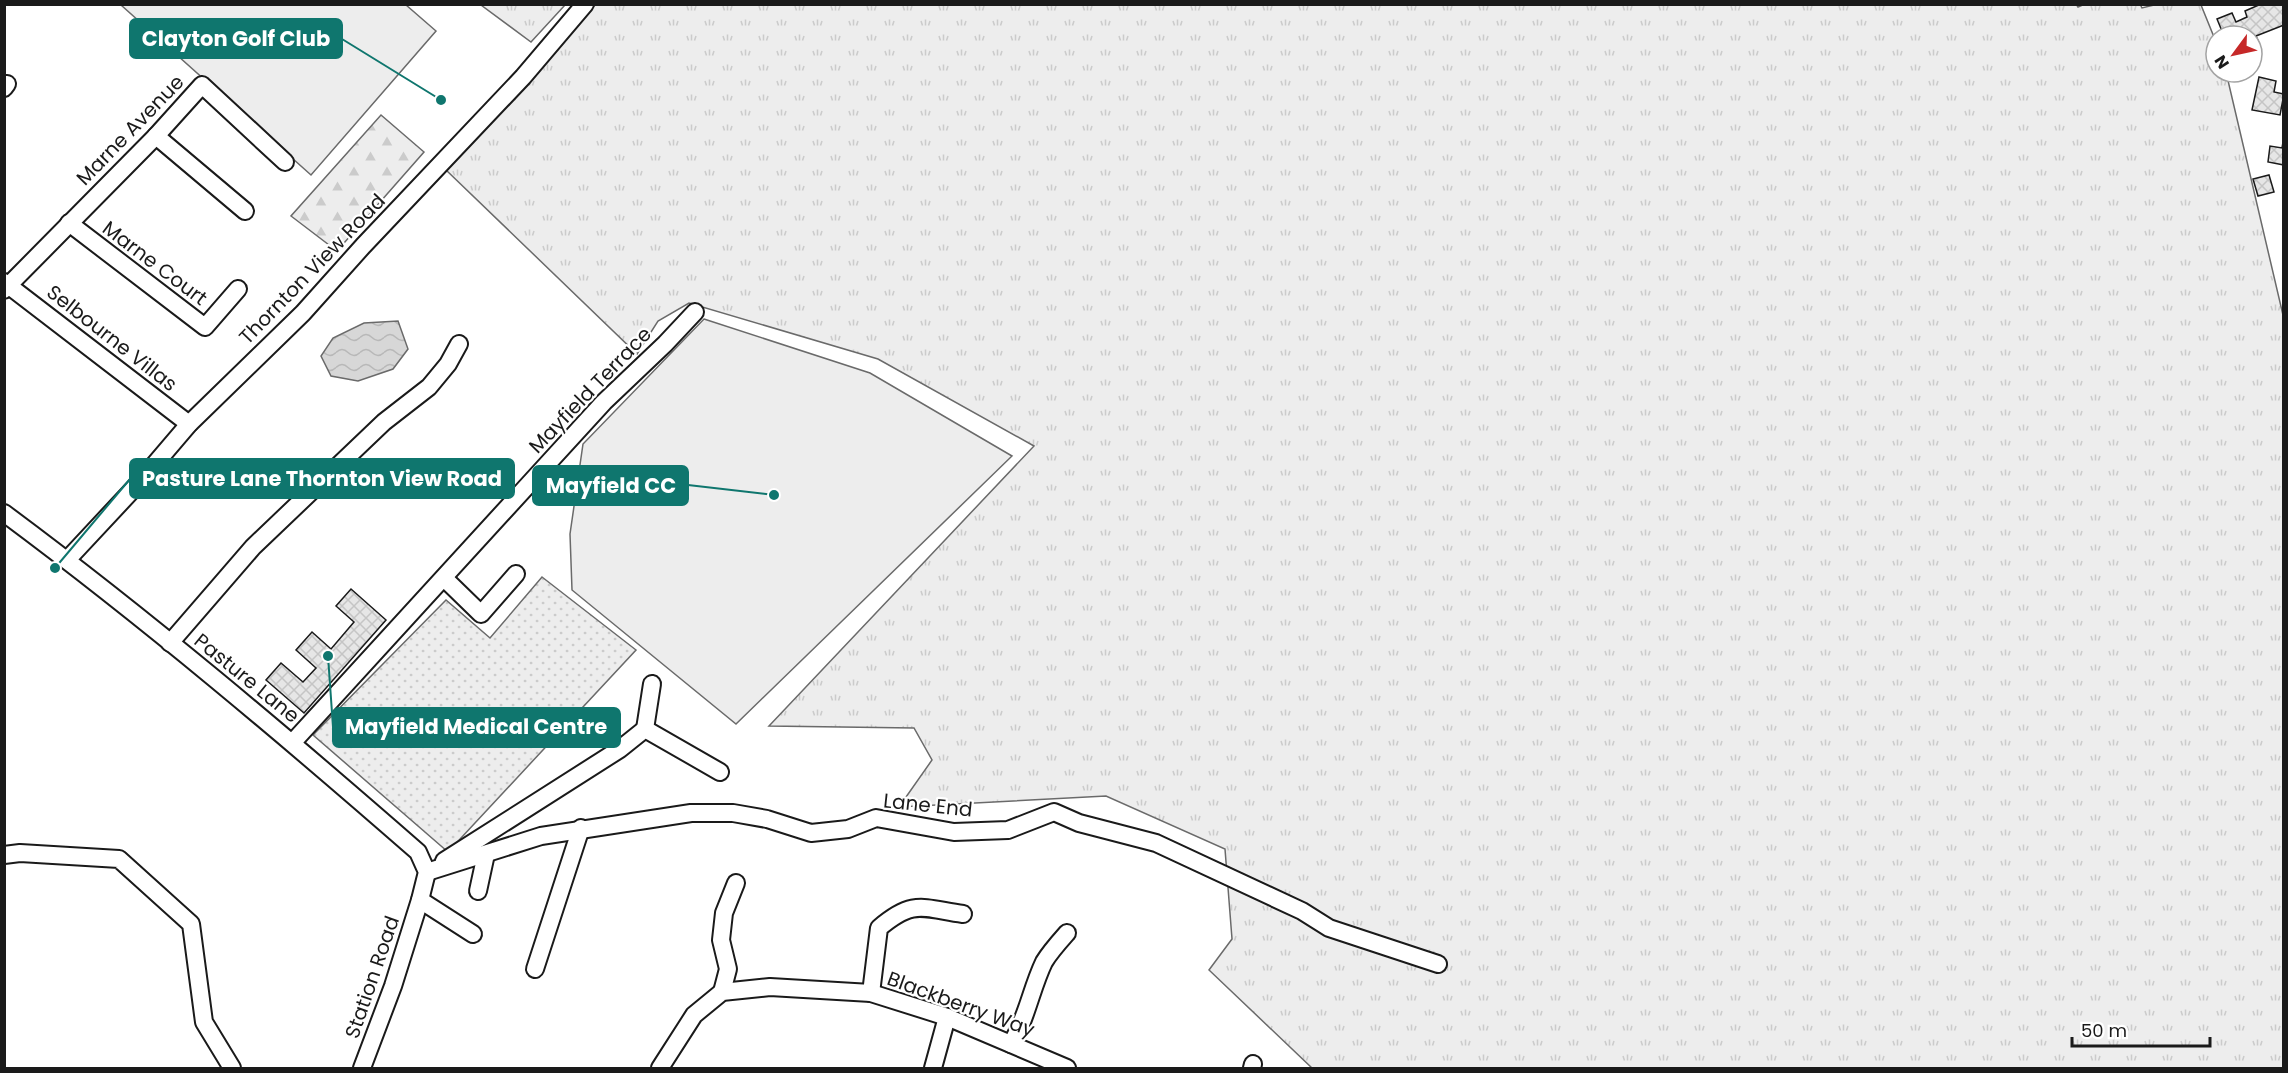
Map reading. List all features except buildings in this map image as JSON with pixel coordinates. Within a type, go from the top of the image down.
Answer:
[{"type":"street","name":"Thornton View Road","points":[[67,560],[137,485],[189,424],[303,313],[523,77],[585,4]]},
{"type":"street","name":"Marne Avenue","points":[[6,286],[156,136],[202,85],[285,162]]},
{"type":"street","points":[[156,136],[245,211]]},
{"type":"street","name":"Marne Court","points":[[69,223],[205,327],[238,290]]},
{"type":"street","name":"Selbourne Villas","points":[[6,286],[189,424]]},
{"type":"street","name":"Mayfield Terrace","points":[[292,742],[604,402],[665,344],[694,312]]},
{"type":"street","points":[[170,643],[253,547],[384,422],[429,387],[448,364],[459,344]]},
{"type":"street","name":"Pasture Lane","points":[[4,513],[67,560],[292,742],[418,852],[427,872]]},
{"type":"street","points":[[444,578],[481,614],[516,574]]},
{"type":"street","points":[[473,934],[420,900],[427,872],[620,749],[645,729],[652,684]]},
{"type":"street","points":[[645,729],[720,772]]},
{"type":"street","name":"Lane End","points":[[427,872],[541,836],[581,828],[691,813],[733,813],[767,819],[811,833],[848,829],[876,818],[954,832],[1008,830],[1054,812],[1079,824],[1156,843],[1302,911],[1329,928],[1438,964]]},
{"type":"street","points":[[535,969],[581,828]]},
{"type":"street","points":[[4,855],[20,853],[119,859],[191,924],[204,1022],[232,1068]]},
{"type":"street","points":[[478,891],[486,855]]},
{"type":"street","points":[[660,1068],[694,1015],[722,992],[728,969],[721,940],[724,913],[736,883]]},
{"type":"street","name":"Station Road","points":[[364,1068],[420,900]]},
{"type":"street","points":[[871,993],[879,928],[896,913],[915,907],[963,914]]},
{"type":"street","points":[[1011,1044],[1027,1014],[1036,982],[1046,960],[1067,933]]},
{"type":"street","name":"Blackberry Way","points":[[722,992],[770,987],[871,993],[947,1017],[1067,1068]]},
{"type":"street","points":[[933,1068],[947,1017]]},
{"type":"green space","points":[[2076,4],[2078,7],[2085,4],[2140,4],[2142,8],[2154,5],[2201,5],[2209,24],[2204,24],[2204,84],[2229,84],[2283,315],[2283,1068],[1312,1068],[1209,970],[1232,939],[1225,849],[1106,796],[899,807],[932,760],[914,728],[769,726],[1034,446],[878,359],[689,303],[658,321],[637,354],[446,170],[595,5]]},
{"type":"green space","points":[[481,5],[565,5],[531,42]]},
{"type":"green space","points":[[381,115],[424,152],[337,251],[291,216]]},
{"type":"green space","points":[[542,577],[636,650],[448,852],[313,735],[446,600],[490,638]]},
{"type":"shaded area","points":[[121,5],[406,5],[436,31],[311,175]]},
{"type":"shaded area","points":[[704,319],[870,373],[1012,456],[736,724],[572,590],[570,534],[583,444]]},
{"type":"water","points":[[398,321],[408,349],[393,369],[358,381],[331,376],[321,356],[333,338],[364,323]]},
{"type":"place","name":"Clayton Golf Club","points":[[441,100]]},
{"type":"place","name":"Mayfield CC","points":[[774,495]]},
{"type":"place","name":"Pasture Lane Thornton View Road","points":[[55,568]]},
{"type":"place","name":"Mayfield Medical Centre","points":[[328,656]]}]
